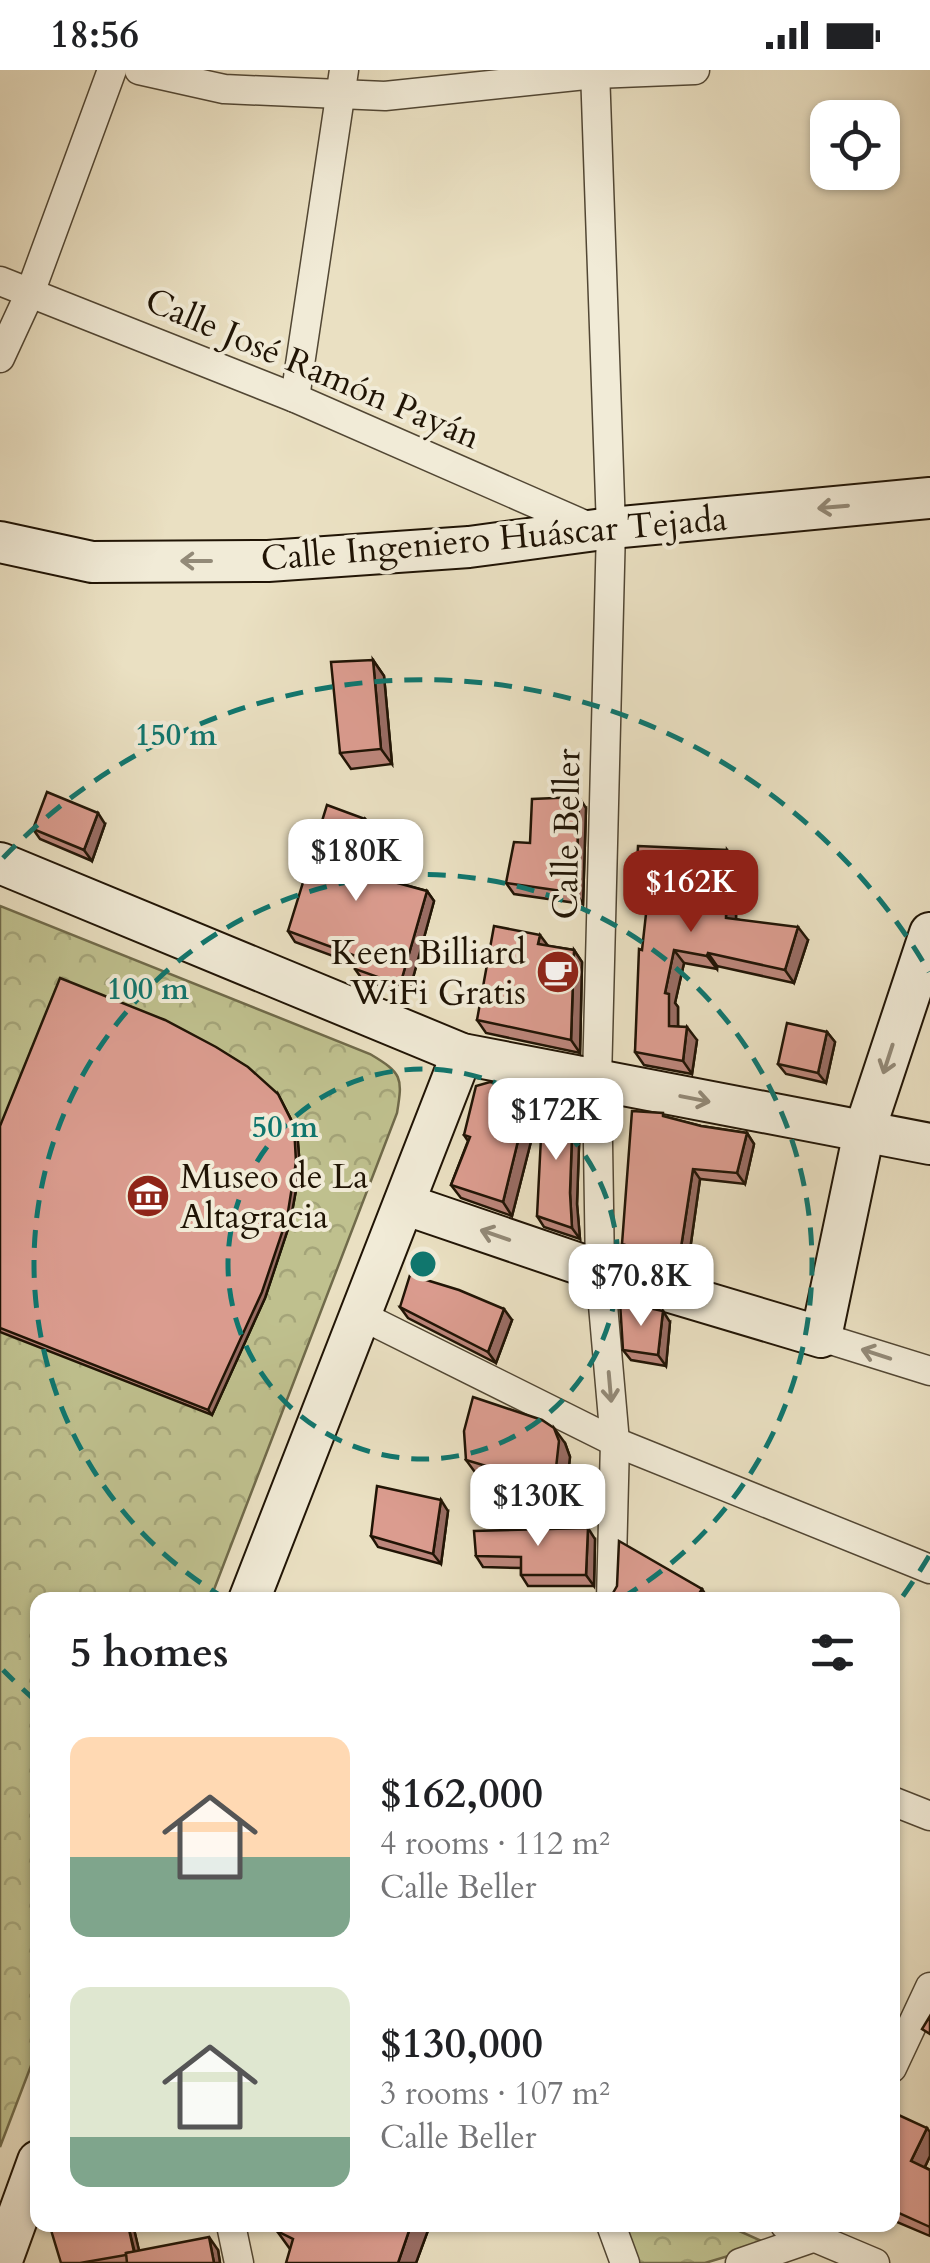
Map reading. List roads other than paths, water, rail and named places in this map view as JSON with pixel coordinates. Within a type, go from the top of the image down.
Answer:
[{"type":"main road","name":"Calle Ingeniero Huáscar Tejada","points":[[0,542],[92,562],[268,561],[469,548],[603,529],[930,498]]},
{"type":"main road","points":[[0,863],[462,1054],[930,1144]]},
{"type":"main road","points":[[404,1204],[600,1271],[822,1337],[864,1132],[930,933]]},
{"type":"main road","points":[[252,1592],[462,1054]]},
{"type":"main road","points":[[1,2263],[30,2182]]},
{"type":"street","points":[[0,358],[30,293],[112,70]]},
{"type":"street","points":[[140,70],[224,89],[342,82],[386,96],[596,72],[696,70]]},
{"type":"street","name":"Calle Beller","points":[[596,72],[603,529],[597,1080],[600,1271],[615,1442],[611,1592]]},
{"type":"street","points":[[295,398],[342,82]]},
{"type":"street","name":"Calle José Ramón Payán","points":[[0,281],[295,398],[603,529]]},
{"type":"street","points":[[360,1315],[615,1442],[930,1569]]},
{"type":"street","points":[[822,1337],[930,1372]]},
{"type":"street","points":[[900,1804],[930,1816]]},
{"type":"street","points":[[900,2051],[930,1987]]},
{"type":"street","points":[[232,2232],[239,2263]]},
{"type":"street","points":[[614,2232],[625,2263]]},
{"type":"street","points":[[740,2263],[816,2232]]},
{"type":"street","points":[[820,2232],[875,2263]]},
{"type":"place","name":"Keen Billiard WiFi Gratis","points":[[558,972]]},
{"type":"place","name":"Museo de La Altagracia","points":[[148,1196]]}]
